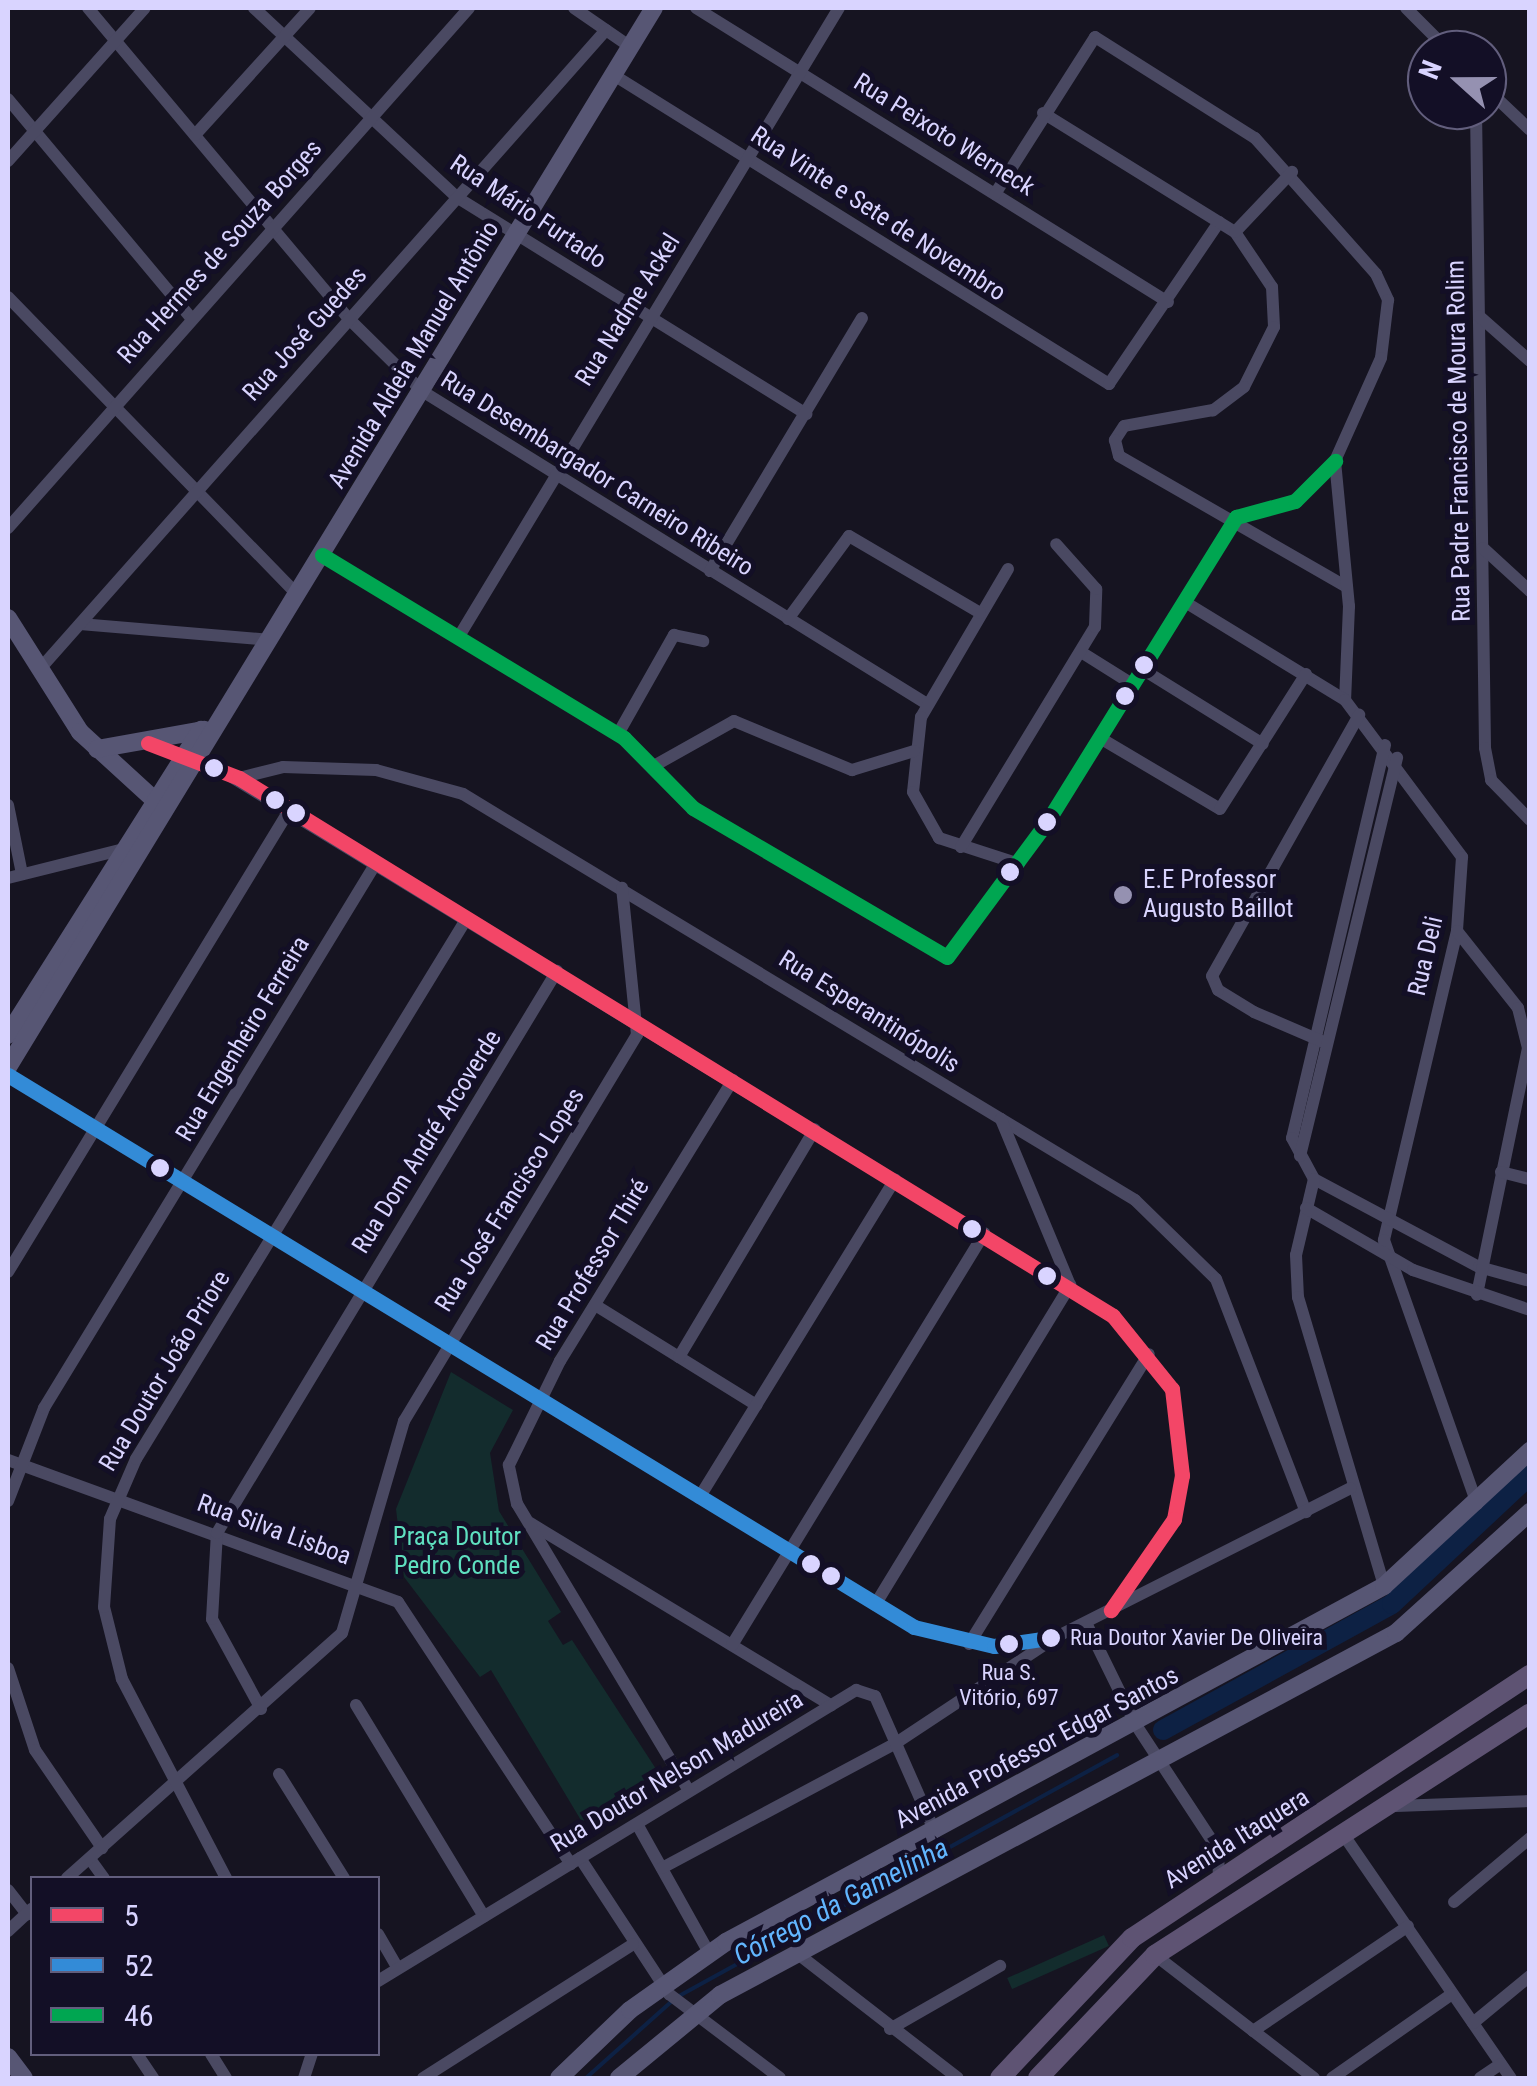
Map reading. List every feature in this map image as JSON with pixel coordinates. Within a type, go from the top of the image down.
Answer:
[{"type":"main road","name":"Avenida Aldeia Manuel Antônio","points":[[159,805],[271,640],[654,8]]},
{"type":"main road","points":[[8,618],[39,670],[97,749],[127,784],[159,805]]},
{"type":"main road","points":[[97,749],[143,745],[208,729]]},
{"type":"main road","points":[[143,745],[192,754]]},
{"type":"main road","points":[[127,784],[143,745]]},
{"type":"main road","points":[[8,1067],[14,1030],[120,850],[159,805]]},
{"type":"main road","points":[[14,1030],[159,805]]},
{"type":"main road","name":"Avenida Professor Edgar Santos","points":[[559,2078],[709,1953],[1136,1725],[1384,1586],[1477,1504],[1530,1450]]},
{"type":"main road","points":[[620,2078],[691,2012],[1396,1633],[1530,1512]]},
{"type":"main road","name":"Avenida Itaquera","points":[[1000,2078],[1106,1960],[1219,1877],[1530,1675]]},
{"type":"main road","name":"Avenida Itaquera","points":[[1038,2078],[1155,1955],[1344,1834],[1396,1806],[1530,1712]]},
{"type":"main road","points":[[8,2057],[24,2078]]},
{"type":"street","name":"Rua Desembargador Carneiro Ribeiro","points":[[88,8],[349,319],[422,391],[553,476],[927,704]]},
{"type":"street","points":[[8,161],[145,8]]},
{"type":"street","name":"Rua Mário Furtado","points":[[254,8],[458,198],[807,414]]},
{"type":"street","points":[[195,135],[310,8]]},
{"type":"street","name":"Rua Hermes de Souza Borges","points":[[8,528],[469,8]]},
{"type":"street","points":[[574,8],[629,46]]},
{"type":"street","name":"Rua Peixoto Werneck","points":[[696,8],[1168,302]]},
{"type":"street","name":"Rua Nadme Ackel","points":[[458,638],[839,8]]},
{"type":"street","points":[[1406,8],[1428,30]]},
{"type":"street","name":"Rua José Guedes","points":[[39,670],[606,30]]},
{"type":"street","points":[[322,555],[618,734],[693,808],[947,957],[1019,864],[1236,517],[1295,501],[1335,461],[1376,373],[1388,300],[1292,172],[1240,128],[1092,36],[995,194]]},
{"type":"street","name":"Rua Vinte e Sete de Novembro","points":[[612,74],[1101,382],[1120,380],[1168,302]]},
{"type":"street","points":[[8,99],[191,318]]},
{"type":"street","points":[[1507,108],[1530,130]]},
{"type":"street","points":[[1042,114],[1235,232],[1263,265],[1276,306],[1255,371],[1213,410],[1133,422],[1115,440],[1128,462],[1236,517],[1346,587]]},
{"type":"street","name":"Rua Padre Francisco de Moura Rolim","points":[[1476,130],[1487,770],[1530,820]]},
{"type":"street","points":[[1235,232],[1292,172]]},
{"type":"street","points":[[1168,302],[1219,222]]},
{"type":"street","points":[[8,297],[298,595]]},
{"type":"street","points":[[1480,316],[1530,361]]},
{"type":"street","points":[[710,571],[862,318]]},
{"type":"street","points":[[1335,461],[1346,587],[1345,700]]},
{"type":"street","points":[[788,618],[849,536],[980,613]]},
{"type":"street","points":[[961,847],[1080,652],[1098,612],[1096,589],[1056,544]]},
{"type":"street","points":[[1482,548],[1530,591]]},
{"type":"street","points":[[1008,569],[927,704],[914,751],[922,820],[961,847],[1019,864]]},
{"type":"street","name":"Rua Deli","points":[[1185,602],[1345,700],[1397,758],[1456,841],[1456,931],[1386,1219],[1388,1255],[1477,1504]]},
{"type":"street","points":[[80,624],[271,640]]},
{"type":"street","points":[[618,734],[674,635],[703,641]]},
{"type":"street","points":[[1080,652],[1132,684]]},
{"type":"street","points":[[1142,668],[1263,744]]},
{"type":"street","points":[[1100,738],[1220,809],[1306,674]]},
{"type":"street","points":[[1326,1042],[1309,1040],[1218,990],[1212,976],[1359,715]]},
{"type":"street","points":[[652,767],[734,721],[852,770],[914,751]]},
{"type":"street","points":[[1385,745],[1291,1119],[1306,1169],[1386,1219],[1479,1267],[1530,1282]]},
{"type":"street","points":[[192,754],[290,809],[1070,1285],[1149,1354],[1172,1389],[1181,1428],[1180,1497],[1152,1558],[1111,1610]]},
{"type":"street","points":[[1384,1586],[1351,1488],[1298,1298],[1306,1169],[1326,1042],[1397,758]]},
{"type":"street","name":"Rua Esperantinópolis","points":[[238,778],[326,767],[436,784],[622,888],[1136,1200],[1197,1252],[1230,1307],[1306,1512]]},
{"type":"street","points":[[8,805],[14,876],[120,850]]},
{"type":"street","points":[[8,1272],[290,809]]},
{"type":"street","name":"Rua Engenheiro Ferreira","points":[[8,1501],[12,1461],[376,863]]},
{"type":"street","points":[[622,888],[640,1024]]},
{"type":"street","name":"Rua Doutor João Priore","points":[[225,1876],[174,1786],[110,1640],[102,1571],[116,1498],[468,918]]},
{"type":"street","points":[[1456,931],[1479,950],[1526,1030],[1501,1172],[1479,1267],[1477,1295]]},
{"type":"street","name":"Rua Dom André Arcoverde","points":[[261,1709],[212,1618],[218,1534],[557,972]]},
{"type":"street","name":"Rua José Francisco Lopes","points":[[69,1876],[342,1633],[359,1584],[391,1452],[447,1342],[640,1024]]},
{"type":"street","points":[[8,1075],[875,1605],[969,1644],[1056,1638]]},
{"type":"street","name":"Rua Professor Thiré","points":[[689,1791],[528,1522],[509,1465],[538,1400],[733,1080]]},
{"type":"street","points":[[1001,1119],[1070,1285]]},
{"type":"street","points":[[679,1357],[815,1129]]},
{"type":"street","points":[[1501,1172],[1530,1179]]},
{"type":"street","points":[[700,1498],[895,1179]]},
{"type":"street","points":[[1306,1208],[1388,1255],[1477,1295],[1530,1310]]},
{"type":"street","points":[[732,1645],[984,1233]]},
{"type":"street","points":[[875,1605],[1070,1285]]},
{"type":"street","points":[[594,1305],[756,1405]]},
{"type":"street","points":[[969,1644],[1149,1354]]},
{"type":"street","name":"Rua Silva Lisboa","points":[[12,1461],[359,1584],[398,1602],[434,1646],[665,1990],[780,2078]]},
{"type":"street","points":[[662,1868],[896,1744],[1056,1638],[1351,1488]]},
{"type":"street","points":[[528,1522],[831,1704]]},
{"type":"street","points":[[1087,1625],[1136,1725],[1218,1850],[1241,1864]]},
{"type":"street","points":[[8,1668],[35,1750],[102,1848]]},
{"type":"street","name":"Rua Doutor Nelson Madureira","points":[[380,1980],[831,1704],[870,1692],[935,1832]]},
{"type":"street","points":[[356,1705],[484,1916]]},
{"type":"street","points":[[279,1774],[343,1876]]},
{"type":"street","points":[[1396,1806],[1530,1800]]},
{"type":"street","points":[[637,1824],[709,1953]]},
{"type":"street","points":[[1344,1834],[1512,2078]]},
{"type":"street","points":[[1454,1902],[1530,1838]]},
{"type":"street","points":[[1218,1850],[1219,1877]]},
{"type":"street","points":[[90,1858],[103,1876]]},
{"type":"street","points":[[8,1890],[30,1911],[8,1930]]},
{"type":"street","points":[[1253,2032],[1408,1926]]},
{"type":"street","points":[[380,1937],[398,1968]]},
{"type":"street","points":[[422,2078],[634,1944]]},
{"type":"street","points":[[798,1954],[958,2078]]},
{"type":"street","points":[[1155,1955],[1314,2078]]},
{"type":"street","points":[[890,2028],[1000,1966]]},
{"type":"street","points":[[1473,2023],[1530,1976]]},
{"type":"street","points":[[1332,2078],[1452,1994]]},
{"type":"street","points":[[138,2056],[153,2078]]},
{"type":"street","points":[[212,2056],[226,2078]]},
{"type":"street","points":[[1480,2078],[1502,2064]]},
{"type":"green space","name":"Praça Doutor Pedro Conde","points":[[451,1372],[513,1410],[490,1453],[499,1511],[561,1612],[548,1621],[563,1645],[572,1640],[658,1772],[582,1822],[491,1670],[480,1677],[404,1577],[396,1509]]},
{"type":"green space","points":[[1104,1935],[1109,1946],[1012,1989],[1007,1978]]},
{"type":"waterway","name":"Córrego da Gamelinha","points":[[1163,1730],[1392,1604],[1530,1475]]},
{"type":"waterway","name":"Córrego da Gamelinha","points":[[679,1996],[1117,1755]]},
{"type":"waterway","name":"Córrego da Gamelinha","points":[[586,2078],[671,2002]]},
{"type":"transit line","name":"46","points":[[322,555],[624,738],[693,808],[947,957],[1047,822],[1236,517],[1295,501],[1335,461]]},
{"type":"transit line","name":"5","points":[[148,743],[239,778],[1113,1316],[1172,1389],[1182,1475],[1174,1519],[1111,1610]]},
{"type":"transit line","name":"52","points":[[8,1075],[914,1627],[994,1646],[1056,1637]]},
{"type":"place","name":"E.E Professor Augusto Baillot","points":[[1123,895]]},
{"type":"place","name":"Rua Doutor Xavier De Oliveira","points":[[1051,1638]]},
{"type":"place","name":"Rua S. Vitório, 697","points":[[1009,1644]]}]
